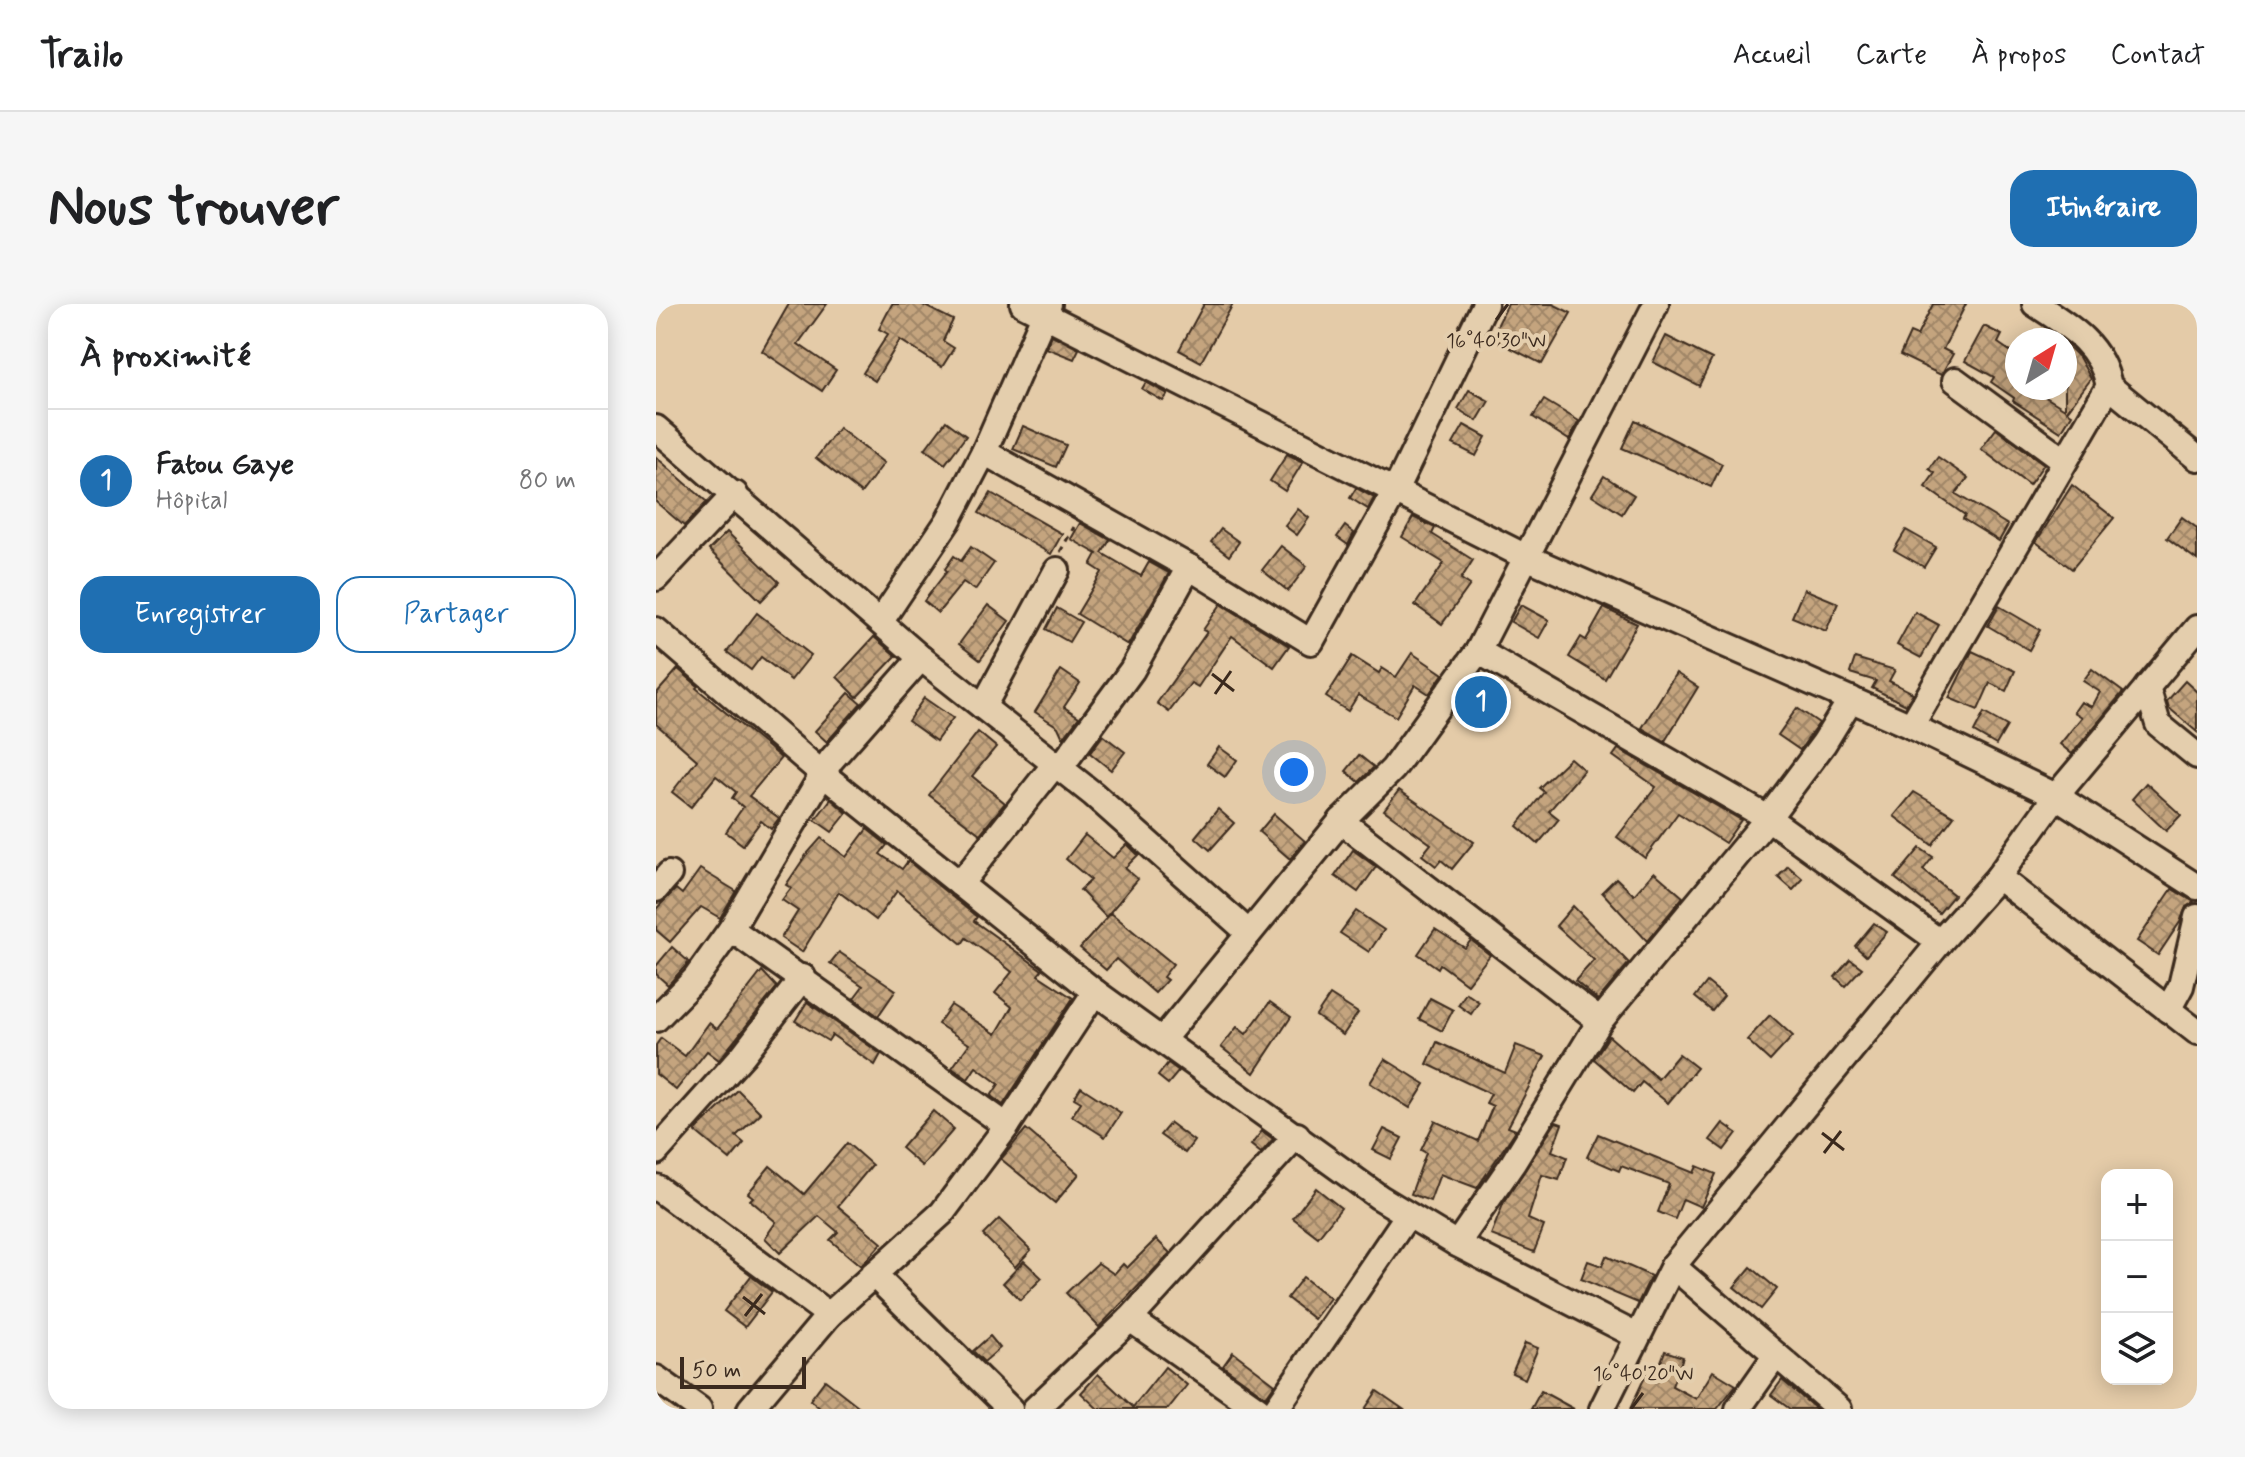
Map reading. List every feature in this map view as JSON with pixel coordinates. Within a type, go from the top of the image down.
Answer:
[{"type":"street","points":[[1023,304],[1048,308],[1394,493],[1526,557],[1911,726],[2056,796],[2197,887]]},
{"type":"street","points":[[984,452],[1189,567],[1311,642],[1394,493],[1485,304]]},
{"type":"street","points":[[1162,1040],[1341,821],[1393,769],[1478,651],[1656,304]]},
{"type":"street","points":[[1911,726],[2109,386],[2106,368],[2085,337],[2035,304]]},
{"type":"street","points":[[881,621],[948,521],[984,452],[1048,308]]},
{"type":"street","points":[[1955,380],[2064,460]]},
{"type":"street","points":[[2109,386],[2197,458]]},
{"type":"street","points":[[656,428],[921,658],[1058,766],[1249,933]]},
{"type":"street","points":[[656,578],[735,494]]},
{"type":"street","points":[[960,884],[1058,766],[1132,670],[1189,567]]},
{"type":"street","points":[[983,707],[1057,570]]},
{"type":"street","points":[[1602,1409],[1673,1266],[1940,942],[1998,877],[2056,796],[2197,628]]},
{"type":"street","points":[[656,630],[824,775],[1095,992],[1407,1216],[1637,1336]]},
{"type":"street","points":[[1478,651],[1768,818],[1940,942]]},
{"type":"street","points":[[656,1019],[695,979],[731,929],[831,760],[921,658]]},
{"type":"street","points":[[2147,687],[2158,724],[2197,756]]},
{"type":"street","points":[[1457,1244],[1513,1163],[1600,1021],[1768,818],[1824,743],[1851,699]]},
{"type":"street","points":[[1341,821],[1600,1021]]},
{"type":"street","points":[[1998,877],[2197,1032]]},
{"type":"street","points":[[2168,1010],[2181,986],[2197,917]]},
{"type":"street","points":[[731,929],[803,977],[1007,1126]]},
{"type":"street","points":[[656,1152],[743,1055],[803,977]]},
{"type":"street","points":[[750,1409],[829,1315],[942,1213],[1007,1126],[1095,992]]},
{"type":"street","points":[[1035,1409],[1130,1319],[1297,1135]]},
{"type":"street","points":[[656,1187],[829,1315]]},
{"type":"street","points":[[1276,1409],[1407,1216]]},
{"type":"street","points":[[1673,1266],[1839,1409]]},
{"type":"street","points":[[873,1274],[1010,1409]]},
{"type":"street","points":[[1130,1319],[1258,1409]]},
{"type":"street","points":[[1738,1409],[1776,1355]]},
{"type":"street","points":[[656,1378],[699,1409]]},
{"type":"path","points":[[1057,570],[1052,568],[1083,510]]},
{"type":"building","points":[[789,304],[827,304],[798,344],[836,370],[822,391],[762,351]]},
{"type":"building","points":[[892,304],[921,304],[953,320],[943,341],[954,348],[942,367],[900,340],[875,381],[863,373],[888,334],[879,329]]},
{"type":"building","points":[[1204,304],[1233,304],[1201,362],[1179,350]]},
{"type":"building","points":[[1508,304],[1553,304],[1571,313],[1542,364],[1491,338]]},
{"type":"building","points":[[1933,304],[1966,304],[1943,349],[1953,354],[1941,375],[1900,355],[1910,333],[1917,336]]},
{"type":"building","points":[[1984,326],[2002,335],[1998,343],[2005,348],[2005,392],[1991,382],[1994,377],[1965,361]]},
{"type":"building","points":[[1052,335],[1079,349],[1074,359],[1046,348]]},
{"type":"building","points":[[1666,336],[1712,359],[1699,386],[1653,362]]},
{"type":"building","points":[[2077,355],[2079,357],[2091,379],[2077,398]]},
{"type":"building","points":[[1146,382],[1168,394],[1163,401],[1142,389]]},
{"type":"building","points":[[1469,390],[1489,401],[1477,421],[1458,409]]},
{"type":"building","points":[[1544,400],[1579,421],[1569,440],[1533,417]]},
{"type":"building","points":[[2050,400],[2065,409],[2065,400],[2075,400],[2067,411],[2072,414],[2061,432],[2013,401]]},
{"type":"building","points":[[1635,420],[1722,464],[1711,487],[1622,448]]},
{"type":"building","points":[[946,421],[966,436],[945,464],[925,449]]},
{"type":"building","points":[[1464,425],[1486,437],[1476,456],[1453,444]]},
{"type":"building","points":[[1023,426],[1066,445],[1056,467],[1013,449]]},
{"type":"building","points":[[839,428],[884,463],[861,493],[816,458]]},
{"type":"building","points":[[1996,429],[2044,464],[2029,485],[1981,449]]},
{"type":"building","points":[[1287,454],[1303,462],[1285,491],[1270,481]]},
{"type":"building","points":[[656,457],[707,502],[684,526],[656,502]]},
{"type":"building","points":[[1938,457],[1968,478],[1956,494],[2008,525],[1999,541],[1963,519],[1965,515],[1925,487],[1935,473],[1929,469]]},
{"type":"building","points":[[1604,476],[1634,495],[1622,514],[1592,495]]},
{"type":"building","points":[[2072,485],[2114,518],[2072,569],[2036,542]]},
{"type":"building","points":[[1356,488],[1374,498],[1368,509],[1350,498]]},
{"type":"building","points":[[991,493],[1062,534],[1051,554],[979,513]]},
{"type":"building","points":[[1298,509],[1309,518],[1297,535],[1285,526]]},
{"type":"building","points":[[1413,517],[1435,528],[1432,534],[1473,560],[1461,579],[1470,585],[1442,624],[1415,605],[1444,563],[1402,537]]},
{"type":"building","points":[[2182,517],[2197,528],[2197,560],[2167,538]]},
{"type":"building","points":[[1080,523],[1110,540],[1102,553],[1141,576],[1149,562],[1169,573],[1128,645],[1077,614],[1102,572],[1091,565],[1097,554],[1071,539]]},
{"type":"building","points":[[1345,526],[1354,533],[1348,545],[1337,537]]},
{"type":"building","points":[[1221,529],[1239,542],[1229,556],[1211,542]]},
{"type":"building","points":[[1906,530],[1936,547],[1924,567],[1894,550]]},
{"type":"building","points":[[727,532],[779,582],[761,601],[709,550]]},
{"type":"building","points":[[1281,546],[1307,566],[1288,591],[1262,570]]},
{"type":"building","points":[[971,547],[994,563],[975,590],[963,582],[938,613],[924,601],[947,571],[945,569],[954,556],[961,561]]},
{"type":"building","points":[[1804,589],[1838,603],[1826,631],[1792,617]]},
{"type":"building","points":[[1221,604],[1289,646],[1274,667],[1232,636],[1198,687],[1191,683],[1169,712],[1157,703],[1207,632],[1203,630]]},
{"type":"building","points":[[988,605],[1009,621],[980,660],[959,644]]},
{"type":"building","points":[[1521,605],[1549,620],[1539,638],[1511,622]]},
{"type":"building","points":[[1999,606],[2040,630],[2029,650],[1988,626]]},
{"type":"building","points":[[1057,608],[1081,622],[1069,642],[1046,629]]},
{"type":"building","points":[[1604,608],[1637,624],[1605,679],[1569,657],[1581,637],[1586,640]]},
{"type":"building","points":[[1915,612],[1939,625],[1921,658],[1897,645]]},
{"type":"building","points":[[757,613],[811,655],[791,680],[761,657],[751,670],[727,652]]},
{"type":"building","points":[[874,637],[896,656],[857,697],[837,677]]},
{"type":"building","points":[[1972,651],[2015,671],[2006,691],[1990,683],[1978,710],[1949,698]]},
{"type":"building","points":[[1412,653],[1443,674],[1429,694],[1415,685],[1396,717],[1358,695],[1348,711],[1326,697],[1352,656],[1379,673],[1382,668],[1396,677]]},
{"type":"building","points":[[1855,658],[1895,670],[1889,681],[1913,693],[1906,705],[1872,688],[1876,681],[1850,673]]},
{"type":"building","points":[[678,669],[698,686],[696,688],[781,758],[749,796],[779,818],[771,829],[761,821],[743,845],[726,832],[743,807],[732,798],[736,792],[716,776],[691,807],[672,792],[697,760],[656,724],[656,694]]},
{"type":"building","points":[[2092,669],[2123,692],[2072,754],[2060,744],[2082,717],[2074,712],[2081,702],[2092,707],[2100,692],[2083,681]]},
{"type":"building","points":[[1061,670],[1080,683],[1064,707],[1079,717],[1063,738],[1058,727],[1035,712]]},
{"type":"building","points":[[1676,673],[1698,687],[1665,741],[1642,728]]},
{"type":"building","points":[[2185,681],[2197,692],[2197,732],[2169,708],[2167,701]]},
{"type":"building","points":[[849,693],[861,703],[827,742],[815,731]]},
{"type":"building","points":[[924,698],[953,718],[936,741],[908,721]]},
{"type":"building","points":[[1797,708],[1819,723],[1800,750],[1778,735]]},
{"type":"building","points":[[1984,713],[2007,726],[1996,745],[1974,732]]},
{"type":"building","points":[[978,732],[996,747],[972,776],[1005,803],[980,834],[929,795]]},
{"type":"building","points":[[1103,735],[1125,752],[1111,770],[1090,753]]},
{"type":"building","points":[[1219,747],[1237,760],[1225,777],[1207,764]]},
{"type":"building","points":[[1618,749],[1741,820],[1725,843],[1678,813],[1645,858],[1617,837],[1656,787],[1613,756]]},
{"type":"building","points":[[1359,755],[1374,767],[1359,782],[1346,771]]},
{"type":"building","points":[[1570,758],[1584,770],[1549,811],[1559,819],[1538,844],[1517,826],[1544,792],[1539,788]]},
{"type":"building","points":[[2146,783],[2181,815],[2166,831],[2132,799]]},
{"type":"building","points":[[1399,790],[1474,842],[1452,869],[1441,860],[1436,866],[1422,855],[1431,844],[1384,810]]},
{"type":"building","points":[[1914,792],[1954,816],[1932,845],[1894,816]]},
{"type":"building","points":[[831,799],[847,813],[832,832],[815,820]]},
{"type":"building","points":[[1218,809],[1234,823],[1210,850],[1195,837]]},
{"type":"building","points":[[1274,814],[1305,841],[1290,859],[1259,832]]},
{"type":"building","points":[[867,829],[887,845],[880,854],[902,869],[908,861],[977,917],[974,921],[1042,970],[1038,975],[1073,998],[1003,1105],[991,1096],[999,1084],[976,1067],[968,1079],[952,1068],[969,1044],[938,1024],[951,1005],[996,1034],[1012,1007],[995,993],[1012,972],[1001,963],[966,938],[962,944],[897,891],[876,920],[839,892],[802,952],[781,938],[798,911],[782,900],[791,888],[786,885],[806,855],[821,838],[846,857]]},
{"type":"building","points":[[1085,835],[1113,858],[1127,844],[1138,855],[1125,868],[1138,879],[1106,917],[1080,890],[1091,880],[1066,859]]},
{"type":"building","points":[[1920,848],[1933,857],[1923,870],[1954,895],[1939,913],[1895,878]]},
{"type":"building","points":[[1353,850],[1376,867],[1358,892],[1335,876]]},
{"type":"building","points":[[1788,866],[1803,879],[1793,890],[1778,877]]},
{"type":"building","points":[[700,869],[736,891],[720,918],[701,907],[670,942],[656,930],[656,909],[676,889],[682,894]]},
{"type":"building","points":[[1654,872],[1683,897],[1647,941],[1602,892],[1616,878],[1634,895]]},
{"type":"building","points":[[2172,889],[2194,902],[2186,907],[2158,955],[2137,941]]},
{"type":"building","points":[[1573,906],[1629,963],[1598,1000],[1575,981],[1594,960],[1556,926]]},
{"type":"building","points":[[1356,911],[1384,930],[1369,952],[1340,933]]},
{"type":"building","points":[[1111,913],[1173,964],[1163,977],[1167,980],[1155,993],[1116,959],[1106,970],[1080,948]]},
{"type":"building","points":[[1874,923],[1887,932],[1866,956],[1855,946]]},
{"type":"building","points":[[1435,929],[1465,948],[1471,940],[1490,955],[1467,984],[1440,964],[1438,968],[1418,954]]},
{"type":"building","points":[[672,947],[689,962],[668,985],[656,974],[656,966]]},
{"type":"building","points":[[839,952],[896,990],[878,1016],[854,998],[863,986],[830,963]]},
{"type":"building","points":[[1850,959],[1862,968],[1845,986],[1835,977]]},
{"type":"building","points":[[762,971],[777,987],[719,1060],[707,1051],[676,1090],[656,1074],[656,1045],[661,1038],[685,1056],[709,1023],[717,1029]]},
{"type":"building","points":[[1707,982],[1724,996],[1712,1011],[1695,997]]},
{"type":"building","points":[[1466,993],[1479,1002],[1471,1014],[1458,1005]]},
{"type":"building","points":[[1330,995],[1358,1013],[1343,1035],[1316,1016]]},
{"type":"building","points":[[1430,998],[1453,1010],[1442,1031],[1419,1019]]},
{"type":"building","points":[[807,1002],[881,1054],[875,1065],[832,1035],[828,1041],[795,1021]]},
{"type":"building","points":[[1270,1002],[1291,1017],[1254,1073],[1221,1047],[1237,1027],[1246,1034]]},
{"type":"building","points":[[1770,1015],[1793,1036],[1770,1061],[1747,1040]]},
{"type":"building","points":[[1609,1036],[1658,1079],[1679,1054],[1697,1068],[1668,1103],[1642,1082],[1633,1093],[1594,1059]]},
{"type":"building","points":[[1437,1042],[1505,1073],[1516,1045],[1545,1056],[1508,1127],[1516,1130],[1477,1188],[1440,1174],[1430,1201],[1411,1194],[1426,1153],[1421,1150],[1435,1121],[1478,1141],[1493,1106],[1486,1103],[1491,1094],[1427,1064]]},
{"type":"building","points":[[1385,1059],[1425,1084],[1410,1108],[1370,1083]]},
{"type":"building","points":[[1168,1063],[1179,1071],[1168,1084],[1158,1076]]},
{"type":"building","points":[[1081,1087],[1121,1113],[1105,1137],[1072,1116],[1081,1102],[1074,1098]]},
{"type":"building","points":[[738,1090],[761,1113],[736,1136],[744,1143],[730,1160],[695,1131]]},
{"type":"building","points":[[933,1111],[954,1129],[922,1166],[901,1148]]},
{"type":"building","points":[[1556,1122],[1562,1124],[1552,1151],[1567,1157],[1559,1180],[1542,1175],[1528,1219],[1544,1226],[1534,1252],[1491,1235],[1504,1202]]},
{"type":"building","points":[[1170,1123],[1194,1141],[1185,1153],[1160,1135]]},
{"type":"building","points":[[1723,1123],[1737,1133],[1724,1150],[1710,1140]]},
{"type":"building","points":[[1026,1129],[1079,1174],[1055,1203],[1001,1159]]},
{"type":"building","points":[[1384,1129],[1402,1138],[1391,1159],[1373,1150]]},
{"type":"building","points":[[1262,1131],[1273,1139],[1261,1153],[1251,1145]]},
{"type":"building","points":[[1598,1134],[1694,1173],[1697,1166],[1716,1174],[1701,1207],[1683,1199],[1675,1219],[1658,1212],[1669,1184],[1621,1166],[1619,1171],[1587,1157]]},
{"type":"building","points":[[847,1143],[872,1165],[838,1206],[882,1243],[861,1266],[830,1240],[838,1232],[819,1216],[780,1253],[765,1238],[776,1222],[750,1200],[753,1197],[748,1193],[770,1166],[804,1194]]},
{"type":"building","points":[[1316,1188],[1341,1208],[1318,1237],[1293,1218]]},
{"type":"building","points":[[999,1219],[1031,1250],[1015,1267],[983,1235]]},
{"type":"building","points":[[1156,1239],[1170,1253],[1099,1327],[1066,1293],[1098,1263],[1114,1274],[1123,1264],[1127,1268]]},
{"type":"building","points":[[1606,1256],[1651,1276],[1638,1303],[1581,1279],[1588,1261],[1602,1266]]},
{"type":"building","points":[[1024,1261],[1042,1278],[1020,1300],[1003,1283]]},
{"type":"building","points":[[1751,1267],[1777,1289],[1761,1309],[1734,1287]]},
{"type":"building","points":[[751,1276],[772,1292],[745,1327],[724,1311]]},
{"type":"building","points":[[1303,1277],[1330,1298],[1314,1319],[1287,1298]]},
{"type":"building","points":[[990,1336],[1000,1348],[984,1362],[973,1351]]},
{"type":"building","points":[[1525,1343],[1538,1348],[1525,1379],[1512,1373]]},
{"type":"building","points":[[1665,1351],[1683,1357],[1672,1386],[1696,1399],[1713,1371],[1736,1385],[1717,1409],[1630,1409],[1649,1368],[1657,1372]]},
{"type":"building","points":[[1233,1352],[1275,1384],[1266,1397],[1223,1366]]},
{"type":"building","points":[[1165,1367],[1187,1385],[1168,1409],[1098,1409],[1081,1393],[1098,1374],[1133,1407]]},
{"type":"building","points":[[825,1380],[862,1409],[821,1409],[810,1400]]},
{"type":"building","points":[[1782,1380],[1816,1409],[1790,1409],[1771,1395]]},
{"type":"building","points":[[1377,1391],[1403,1409],[1365,1409]]},
{"type":"building","points":[[1541,1391],[1574,1409],[1531,1409]]},
{"type":"place","name":"Fatou Gaye","points":[[1481,702]]}]
